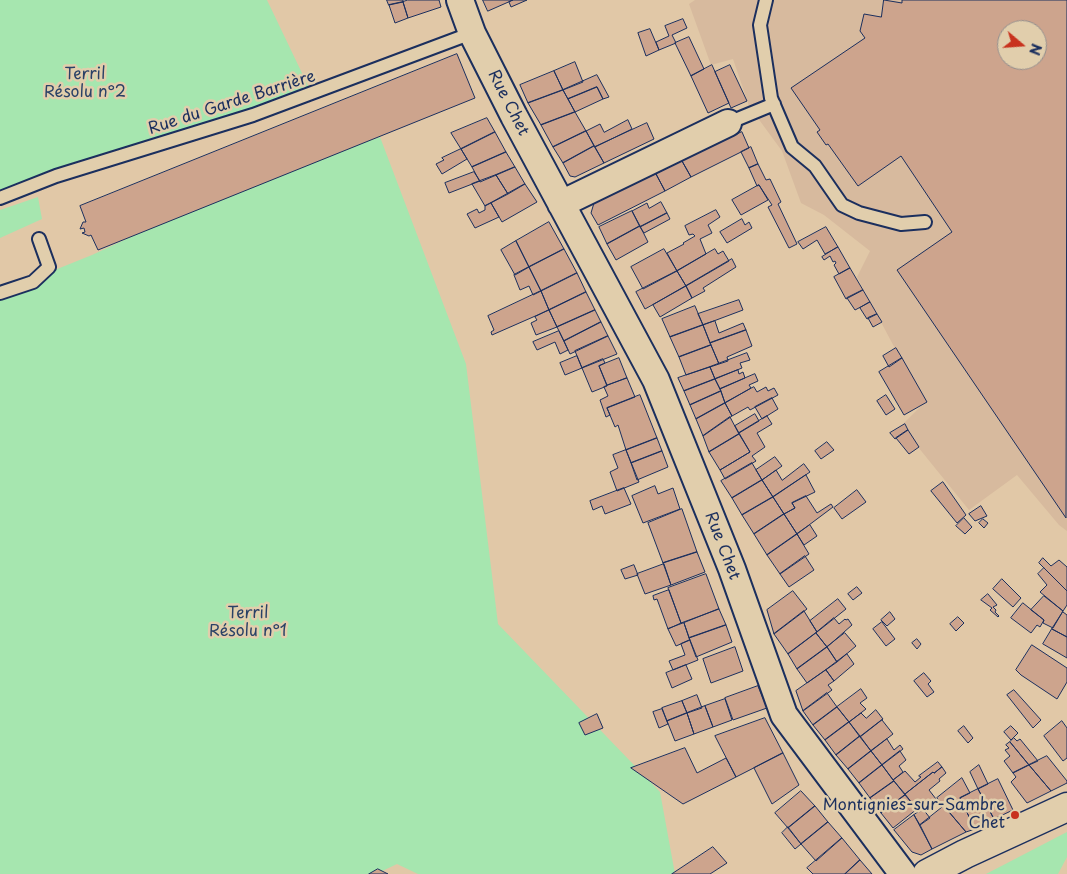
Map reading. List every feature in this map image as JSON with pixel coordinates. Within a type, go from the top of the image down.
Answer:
[{"type":"street","name":"Rue Chet","points":[[460,0],[472,33],[514,116],[656,380],[732,569],[784,715],[903,874]]},
{"type":"street","points":[[561,204],[728,123]]},
{"type":"street","points":[[927,874],[964,854],[1067,807]]},
{"type":"lane","points":[[766,0],[760,25],[771,98],[792,147],[815,166],[842,204],[858,213],[901,224],[925,222]]},
{"type":"lane","name":"Rue du Garde Barrière","points":[[0,198],[56,176],[253,115],[472,33]]},
{"type":"lane","points":[[728,123],[774,104]]},
{"type":"lane","points":[[0,293],[33,282],[49,267],[39,239]]},
{"type":"shaded area","points":[[695,0],[1067,0],[1067,531],[1059,525],[1017,475],[969,510],[901,426],[924,403],[857,277],[870,251],[824,215],[801,203],[782,151],[749,106],[733,59],[711,65],[689,4]]},
{"type":"green space","name":"Terril Résolu n°2","points":[[0,0],[267,0],[312,94],[0,201]]},
{"type":"green space","name":"Terril Résolu n°1","points":[[380,137],[466,364],[498,624],[660,792],[675,874],[418,874],[397,864],[376,874],[0,874],[0,292],[92,255],[251,181]]},
{"type":"green space","points":[[38,197],[42,219],[0,238],[0,210]]},
{"type":"green space","points":[[1067,832],[1067,857],[1058,874],[986,874]]},
{"type":"building","points":[[387,0],[403,0],[403,2],[389,5]]},
{"type":"building","points":[[408,0],[439,0],[441,7],[408,18],[403,2]]},
{"type":"building","points":[[483,0],[513,0],[488,11]]},
{"type":"building","points":[[513,0],[527,0],[511,7],[509,2]]},
{"type":"building","points":[[884,0],[902,3],[902,0],[1067,0],[1066,518],[897,270],[952,232],[901,156],[858,186],[828,144],[826,145],[817,132],[820,130],[791,88],[865,38],[860,31],[864,14],[881,17]]},
{"type":"building","points":[[403,2],[408,18],[395,23],[389,5]]},
{"type":"building","points":[[683,19],[687,28],[672,35],[676,43],[659,50],[656,42],[669,36],[665,26]]},
{"type":"building","points":[[650,29],[659,50],[646,56],[638,33]]},
{"type":"building","points":[[689,37],[704,69],[691,76],[675,43]]},
{"type":"building","points":[[457,54],[475,98],[98,250],[91,235],[82,233],[85,232],[84,228],[80,229],[83,222],[86,222],[80,206]]},
{"type":"building","points":[[575,62],[583,82],[563,90],[554,71]]},
{"type":"building","points":[[712,65],[729,103],[708,113],[691,76]]},
{"type":"building","points":[[730,65],[747,101],[731,108],[715,72]]},
{"type":"building","points":[[554,71],[563,90],[528,103],[520,85]]},
{"type":"building","points":[[597,75],[609,97],[603,99],[597,87],[568,99],[563,90]]},
{"type":"building","points":[[597,87],[603,99],[575,112],[568,99]]},
{"type":"building","points":[[563,90],[575,112],[541,125],[528,103]]},
{"type":"building","points":[[575,112],[586,131],[553,147],[541,125]]},
{"type":"building","points":[[487,118],[495,132],[461,149],[451,133]]},
{"type":"building","points":[[628,120],[632,129],[595,147],[586,131],[600,124],[604,132]]},
{"type":"building","points":[[647,123],[654,139],[604,163],[595,147]]},
{"type":"building","points":[[586,131],[594,146],[563,163],[553,147]]},
{"type":"building","points":[[495,132],[506,152],[472,167],[461,149]]},
{"type":"building","points":[[742,132],[749,148],[691,177],[682,161]]},
{"type":"building","points":[[594,146],[604,163],[575,177],[570,176],[563,163]]},
{"type":"building","points":[[751,147],[758,164],[749,168],[741,152]]},
{"type":"building","points":[[461,149],[467,159],[442,174],[436,164],[444,160],[442,158]]},
{"type":"building","points":[[506,152],[515,167],[480,182],[472,167]]},
{"type":"building","points":[[682,161],[691,177],[665,191],[656,174]]},
{"type":"building","points":[[758,164],[766,180],[770,179],[781,202],[778,204],[797,244],[789,248],[768,207],[772,205],[759,185],[757,186],[749,168]]},
{"type":"building","points":[[515,167],[525,184],[508,194],[496,175]]},
{"type":"building","points":[[474,172],[480,181],[449,193],[445,183]]},
{"type":"building","points":[[656,174],[665,191],[598,225],[591,213],[594,203]]},
{"type":"building","points":[[496,175],[508,194],[485,206],[472,184]]},
{"type":"building","points":[[525,184],[537,202],[502,222],[491,203]]},
{"type":"building","points":[[759,185],[768,200],[741,215],[732,200]]},
{"type":"building","points":[[661,202],[667,213],[640,227],[632,211],[647,203],[649,208]]},
{"type":"building","points":[[491,203],[499,217],[475,228],[467,214],[477,209],[479,213],[485,210],[485,206]]},
{"type":"building","points":[[716,210],[720,217],[708,225],[712,233],[700,239],[706,254],[677,271],[667,253],[695,236],[693,234],[689,235],[685,226]]},
{"type":"building","points":[[632,211],[640,226],[607,244],[599,227]]},
{"type":"building","points":[[667,213],[670,219],[644,233],[640,227]]},
{"type":"building","points":[[742,219],[745,225],[749,222],[752,228],[727,243],[720,232]]},
{"type":"building","points":[[549,222],[564,249],[529,267],[516,241]]},
{"type":"building","points":[[640,226],[648,242],[616,260],[607,244]]},
{"type":"building","points":[[826,227],[838,247],[825,254],[817,240],[803,249],[798,242]]},
{"type":"building","points":[[516,241],[529,267],[515,275],[501,250]]},
{"type":"building","points":[[838,247],[850,268],[839,274],[834,265],[835,261],[833,262],[830,256],[824,260],[822,257]]},
{"type":"building","points":[[564,249],[577,273],[541,291],[529,267]]},
{"type":"building","points":[[664,249],[677,271],[643,289],[631,267]]},
{"type":"building","points":[[715,249],[718,254],[723,251],[729,261],[686,286],[677,271]]},
{"type":"building","points":[[732,259],[736,267],[703,288],[705,291],[692,298],[686,286]]},
{"type":"building","points":[[529,267],[541,291],[533,295],[529,286],[520,290],[514,275]]},
{"type":"building","points":[[850,268],[863,290],[846,299],[834,277]]},
{"type":"building","points":[[677,271],[686,286],[645,309],[636,292]]},
{"type":"building","points":[[577,273],[586,292],[549,310],[541,291]]},
{"type":"building","points":[[686,286],[692,298],[660,317],[653,305]]},
{"type":"building","points":[[863,290],[870,302],[855,310],[847,298]]},
{"type":"building","points":[[541,291],[549,310],[492,335],[491,332],[494,330],[488,316]]},
{"type":"building","points":[[586,292],[595,310],[557,327],[549,310]]},
{"type":"building","points":[[739,300],[743,310],[703,325],[698,314]]},
{"type":"building","points":[[870,302],[877,314],[867,319],[860,308]]},
{"type":"building","points":[[695,306],[703,325],[670,337],[662,319]]},
{"type":"building","points":[[549,310],[557,327],[536,335],[531,323],[537,320],[535,317]]},
{"type":"building","points":[[595,310],[601,322],[564,341],[557,327]]},
{"type":"building","points":[[877,314],[882,322],[873,327],[868,318]]},
{"type":"building","points":[[715,321],[719,333],[743,323],[746,330],[710,343],[703,325]]},
{"type":"building","points":[[601,322],[608,336],[570,354],[564,341]]},
{"type":"building","points":[[703,325],[711,345],[679,357],[670,337]]},
{"type":"building","points":[[746,330],[752,346],[727,357],[728,361],[719,364],[710,343]]},
{"type":"building","points":[[559,331],[568,350],[560,354],[555,342],[537,350],[533,342]]},
{"type":"building","points":[[608,336],[617,354],[582,368],[575,351]]},
{"type":"building","points":[[711,345],[719,364],[686,375],[679,357]]},
{"type":"building","points":[[896,348],[902,358],[889,367],[883,356]]},
{"type":"building","points":[[747,353],[750,360],[740,363],[742,368],[715,379],[710,367]]},
{"type":"building","points":[[577,356],[582,368],[565,375],[560,363]]},
{"type":"building","points":[[619,358],[627,378],[607,385],[599,366]]},
{"type":"building","points":[[902,358],[927,402],[904,415],[879,372]]},
{"type":"building","points":[[603,359],[605,363],[599,366],[607,386],[592,392],[582,368]]},
{"type":"building","points":[[710,367],[715,379],[684,391],[678,378]]},
{"type":"building","points":[[738,370],[739,374],[743,372],[745,378],[720,389],[715,379]]},
{"type":"building","points":[[755,374],[758,381],[749,385],[751,388],[725,403],[720,389]]},
{"type":"building","points":[[627,378],[635,397],[607,408],[610,415],[606,417],[600,400],[608,396],[604,387]]},
{"type":"building","points":[[715,379],[721,391],[690,405],[684,391]]},
{"type":"building","points":[[754,387],[757,392],[766,387],[768,391],[774,388],[778,395],[750,410],[748,407],[732,416],[725,403]]},
{"type":"building","points":[[721,391],[725,403],[696,419],[690,405]]},
{"type":"building","points":[[640,395],[657,438],[626,450],[618,425],[615,427],[607,408]]},
{"type":"building","points":[[886,395],[895,409],[886,415],[877,401]]},
{"type":"building","points":[[772,398],[778,409],[762,419],[755,407]]},
{"type":"building","points":[[725,403],[732,416],[703,436],[696,419]]},
{"type":"building","points":[[755,414],[759,421],[739,433],[735,426]]},
{"type":"building","points":[[767,416],[772,424],[757,433],[765,447],[752,456],[756,461],[725,479],[720,470],[750,452],[739,433]]},
{"type":"building","points":[[730,417],[739,434],[709,452],[703,436]]},
{"type":"building","points":[[905,424],[908,430],[895,439],[890,433]]},
{"type":"building","points":[[908,430],[919,447],[909,454],[896,438]]},
{"type":"building","points":[[739,434],[750,452],[720,470],[709,452]]},
{"type":"building","points":[[657,438],[662,451],[631,463],[626,450]]},
{"type":"building","points":[[827,442],[834,450],[821,459],[815,451]]},
{"type":"building","points":[[626,450],[639,482],[617,491],[610,472],[618,468],[613,455]]},
{"type":"building","points":[[662,451],[668,467],[637,480],[631,463]]},
{"type":"building","points":[[775,457],[782,466],[762,480],[756,470]]},
{"type":"building","points":[[752,463],[762,480],[732,498],[721,481]]},
{"type":"building","points":[[804,464],[810,472],[773,497],[762,480],[776,470],[782,480]]},
{"type":"building","points":[[806,475],[815,492],[792,503],[795,508],[784,514],[773,497]]},
{"type":"building","points":[[762,480],[773,497],[742,515],[732,498]]},
{"type":"building","points":[[943,482],[966,515],[957,523],[931,491]]},
{"type":"building","points":[[655,486],[658,494],[673,488],[680,509],[643,523],[632,496]]},
{"type":"building","points":[[624,488],[631,504],[605,514],[602,506],[593,510],[590,501]]},
{"type":"building","points":[[857,490],[866,502],[842,519],[834,508]]},
{"type":"building","points":[[806,496],[817,513],[831,504],[833,507],[797,534],[784,514],[795,508],[792,503]]},
{"type":"building","points":[[773,497],[784,514],[754,534],[742,515]]},
{"type":"building","points":[[981,506],[987,516],[975,521],[969,514]]},
{"type":"building","points":[[682,509],[697,552],[663,563],[648,523]]},
{"type":"building","points":[[784,514],[797,534],[767,555],[754,534]]},
{"type":"building","points":[[964,518],[972,527],[965,534],[956,526]]},
{"type":"building","points":[[983,519],[988,523],[984,528],[979,523]]},
{"type":"building","points":[[810,525],[817,536],[804,545],[797,534]]},
{"type":"building","points":[[797,534],[809,554],[780,574],[767,555]]},
{"type":"building","points":[[697,552],[705,572],[671,585],[663,563]]},
{"type":"building","points":[[805,556],[814,570],[789,587],[780,574]]},
{"type":"building","points":[[1043,558],[1051,566],[1059,560],[1067,567],[1067,591],[1039,563]]},
{"type":"building","points":[[664,564],[671,585],[645,594],[637,574]]},
{"type":"building","points":[[634,565],[638,575],[625,579],[621,570]]},
{"type":"building","points":[[1044,568],[1067,591],[1067,605],[1063,611],[1040,592],[1047,585],[1038,574]]},
{"type":"building","points":[[706,574],[719,609],[681,623],[668,588]]},
{"type":"building","points":[[1002,579],[1021,598],[1013,607],[993,589]]},
{"type":"building","points":[[857,587],[862,593],[853,600],[848,594]]},
{"type":"building","points":[[669,590],[681,623],[668,629],[657,599],[654,600],[653,596]]},
{"type":"building","points":[[793,591],[807,609],[774,634],[767,610]]},
{"type":"building","points":[[988,594],[997,605],[993,607],[998,617],[990,610],[992,608],[981,600]]},
{"type":"building","points":[[1044,596],[1063,611],[1053,628],[1043,623],[1044,620],[1031,610]]},
{"type":"building","points":[[838,599],[846,609],[817,632],[810,621]]},
{"type":"building","points":[[1023,603],[1044,620],[1040,627],[1037,625],[1031,633],[1011,618]]},
{"type":"building","points":[[719,609],[726,625],[689,638],[684,623]]},
{"type":"building","points":[[804,611],[817,632],[788,654],[774,634]]},
{"type":"building","points":[[890,612],[895,619],[887,626],[881,620]]},
{"type":"building","points":[[1063,612],[1067,615],[1067,637],[1052,629]]},
{"type":"building","points":[[958,617],[964,623],[956,631],[950,624]]},
{"type":"building","points":[[834,618],[839,624],[848,619],[852,625],[827,647],[816,633]]},
{"type":"building","points":[[882,622],[895,639],[886,646],[873,629]]},
{"type":"building","points":[[684,623],[690,640],[676,646],[668,629]]},
{"type":"building","points":[[726,625],[732,642],[696,657],[689,638]]},
{"type":"building","points":[[1052,629],[1067,637],[1067,658],[1043,644]]},
{"type":"building","points":[[816,633],[827,647],[797,669],[788,654]]},
{"type":"building","points":[[845,633],[856,646],[837,662],[827,647]]},
{"type":"building","points":[[917,639],[921,644],[917,649],[912,643]]},
{"type":"building","points":[[690,640],[698,660],[673,670],[669,661],[685,655],[681,644]]},
{"type":"building","points":[[1032,645],[1067,668],[1067,682],[1057,699],[1016,670]]},
{"type":"building","points":[[735,647],[743,671],[711,683],[703,659]]},
{"type":"building","points":[[827,647],[837,662],[807,683],[797,669]]},
{"type":"building","points":[[847,654],[854,664],[834,681],[826,670]]},
{"type":"building","points":[[686,665],[692,679],[672,688],[666,673]]},
{"type":"building","points":[[826,670],[834,681],[828,685],[832,690],[803,711],[796,691]]},
{"type":"building","points":[[924,673],[931,681],[928,684],[934,692],[927,697],[914,681]]},
{"type":"building","points":[[758,686],[767,708],[733,720],[725,698]]},
{"type":"building","points":[[861,689],[867,698],[860,703],[866,709],[849,722],[837,707]]},
{"type":"building","points":[[1014,690],[1041,720],[1033,728],[1007,695]]},
{"type":"building","points":[[827,693],[837,707],[813,725],[803,711]]},
{"type":"building","points":[[697,695],[702,708],[687,713],[682,701]]},
{"type":"building","points":[[725,699],[732,720],[713,727],[705,706]]},
{"type":"building","points":[[682,701],[687,713],[667,721],[662,708]]},
{"type":"building","points":[[705,706],[713,727],[694,734],[687,713]]},
{"type":"building","points":[[837,707],[849,722],[825,740],[813,725]]},
{"type":"building","points":[[662,709],[668,724],[659,728],[653,712]]},
{"type":"building","points":[[876,710],[883,719],[860,737],[849,722],[861,713],[866,718]]},
{"type":"building","points":[[687,713],[694,734],[675,741],[667,721]]},
{"type":"building","points":[[597,714],[603,728],[585,735],[579,723]]},
{"type":"building","points":[[765,718],[783,753],[736,777],[715,736]]},
{"type":"building","points":[[882,720],[893,734],[871,751],[860,737]]},
{"type":"building","points":[[1062,721],[1067,728],[1067,758],[1063,761],[1044,736]]},
{"type":"building","points":[[849,722],[860,736],[836,755],[825,740]]},
{"type":"building","points":[[964,726],[973,738],[968,743],[958,731]]},
{"type":"building","points":[[1011,726],[1018,733],[1011,740],[1004,732]]},
{"type":"building","points":[[860,736],[871,751],[848,769],[836,755]]},
{"type":"building","points":[[1014,738],[1017,741],[1020,739],[1038,761],[1029,765],[1010,742]]},
{"type":"building","points":[[887,739],[894,750],[900,745],[903,749],[882,765],[871,751]]},
{"type":"building","points":[[1010,742],[1029,765],[1013,773],[1004,761],[1010,756],[1005,750],[1009,748],[1006,745]]},
{"type":"building","points":[[685,748],[697,773],[726,758],[736,777],[683,804],[631,768]]},
{"type":"building","points":[[871,751],[882,765],[859,783],[848,769]]},
{"type":"building","points":[[900,751],[906,760],[899,766],[903,772],[893,780],[882,765]]},
{"type":"building","points":[[783,753],[799,785],[772,804],[754,768]]},
{"type":"building","points":[[1047,756],[1067,781],[1067,783],[1051,791],[1029,765]]},
{"type":"building","points":[[938,762],[942,767],[905,794],[893,780],[905,771],[915,782],[921,777],[919,776]]},
{"type":"building","points":[[882,765],[894,781],[870,798],[859,783]]},
{"type":"building","points":[[979,765],[988,784],[978,789],[970,772]]},
{"type":"building","points":[[1029,765],[1051,791],[1027,803],[1011,782],[1016,777],[1013,773]]},
{"type":"building","points":[[942,767],[946,773],[929,790],[936,799],[919,812],[905,794]]},
{"type":"building","points":[[962,778],[970,793],[960,798],[975,829],[966,832],[937,798]]},
{"type":"building","points":[[998,779],[1013,810],[994,819],[978,789]]},
{"type":"building","points":[[894,781],[905,795],[881,813],[870,798]]},
{"type":"building","points":[[978,789],[994,819],[975,829],[960,798]]},
{"type":"building","points":[[801,791],[815,806],[788,828],[775,813]]},
{"type":"building","points":[[905,795],[917,809],[893,828],[881,813]]},
{"type":"building","points":[[815,806],[828,822],[801,844],[788,828]]},
{"type":"building","points":[[944,806],[966,832],[932,849],[920,825]]},
{"type":"building","points":[[923,809],[930,818],[920,825],[914,815]]},
{"type":"building","points":[[914,815],[932,849],[921,855],[912,852],[894,830]]},
{"type":"building","points":[[828,822],[842,838],[816,861],[801,844]]},
{"type":"building","points":[[788,827],[801,844],[795,849],[782,833]]},
{"type":"building","points":[[842,838],[860,860],[845,874],[813,874],[807,868]]},
{"type":"building","points":[[713,847],[727,863],[710,874],[672,874]]},
{"type":"building","points":[[860,860],[872,874],[845,874]]},
{"type":"building","points":[[378,869],[388,874],[369,874]]},
{"type":"place","name":"Montignies-sur-Sambre Chet","points":[[1015,815]]}]
